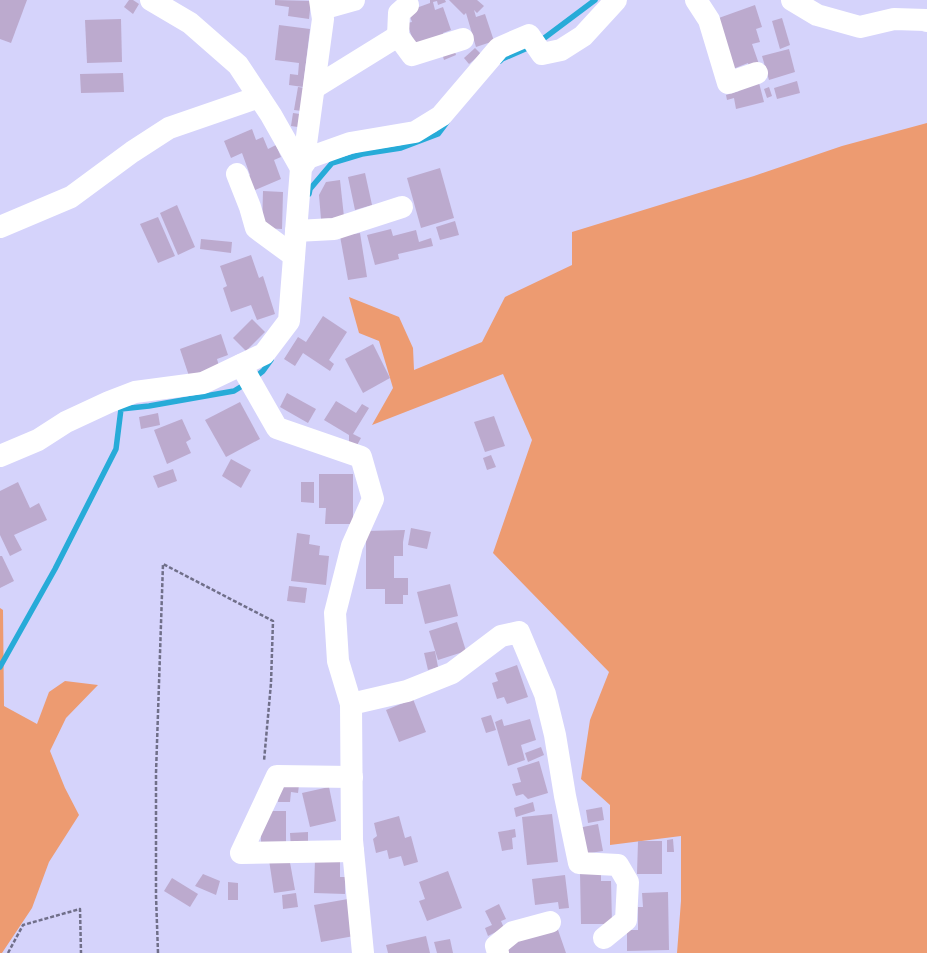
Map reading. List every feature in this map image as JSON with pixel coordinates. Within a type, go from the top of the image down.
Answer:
[{"type":"street","points":[[150,0],[190,23],[238,65],[305,163]]},
{"type":"street","points":[[0,456],[38,440],[66,422],[135,392],[203,383],[242,367],[264,354],[290,321],[294,256],[304,230],[306,144],[323,19],[321,5],[354,0]]},
{"type":"street","points":[[305,163],[350,143],[415,132],[441,116],[499,48],[529,34],[542,54],[561,50],[583,36],[616,0]]},
{"type":"street","points":[[696,0],[709,20],[728,83],[757,73]]},
{"type":"street","points":[[792,0],[817,15],[860,27],[894,19],[927,20]]},
{"type":"street","points":[[408,5],[399,13],[398,36],[412,55],[463,39]]},
{"type":"street","points":[[314,88],[398,36]]},
{"type":"street","points":[[0,227],[71,197],[132,152],[168,128],[259,97]]},
{"type":"street","points":[[237,174],[256,228],[294,256]]},
{"type":"street","points":[[304,230],[334,229],[402,208]]},
{"type":"street","points":[[242,367],[277,428],[360,457],[373,499],[352,546],[336,613],[338,661],[351,704],[353,851],[363,953]]},
{"type":"street","points":[[351,704],[407,691],[452,673],[502,636],[519,632],[545,694],[555,735],[565,796],[579,863],[618,865],[628,882],[626,920],[604,938]]},
{"type":"street","points":[[352,777],[277,776],[241,853],[353,851]]},
{"type":"street","points":[[498,953],[496,946],[513,932],[550,922]]},
{"type":"path","points":[[158,953],[156,896],[156,773],[163,564],[273,621],[271,684],[263,771],[277,776]]},
{"type":"path","points":[[8,953],[23,925],[80,909],[82,953]]},
{"type":"shaded area","points":[[927,123],[927,953],[677,953],[681,901],[681,836],[610,845],[610,805],[581,779],[590,720],[609,672],[493,553],[532,440],[503,374],[372,425],[393,388],[379,341],[359,333],[349,297],[399,317],[413,348],[414,370],[482,342],[505,297],[572,265],[572,232],[754,176],[842,146]]},
{"type":"shaded area","points":[[0,608],[3,610],[4,706],[37,724],[49,692],[65,681],[98,685],[66,718],[50,751],[65,788],[79,815],[49,862],[32,908],[2,953],[0,953]]},
{"type":"building","points":[[0,0],[27,0],[11,43],[0,39]]},
{"type":"building","points":[[129,0],[133,0],[139,4],[133,14],[124,7]]},
{"type":"building","points":[[275,0],[311,1],[309,19],[288,16],[289,7],[275,5]]},
{"type":"building","points":[[430,0],[445,0],[446,2],[438,5],[437,1],[433,2],[435,10],[443,7],[451,30],[443,33],[445,38],[414,43],[407,23],[412,22],[408,11],[430,3]]},
{"type":"building","points":[[449,0],[477,0],[484,6],[477,13],[474,10],[476,17],[485,14],[494,41],[476,47],[466,13],[464,15]]},
{"type":"building","points":[[755,5],[762,27],[756,29],[760,42],[752,44],[760,67],[750,70],[748,63],[733,69],[716,19]]},
{"type":"building","points":[[782,18],[790,45],[780,49],[772,21]]},
{"type":"building","points":[[121,19],[122,62],[87,63],[85,20]]},
{"type":"building","points":[[279,25],[310,29],[303,87],[289,85],[290,74],[298,75],[299,63],[275,60]]},
{"type":"building","points":[[475,48],[481,54],[469,64],[464,58]]},
{"type":"building","points":[[454,49],[456,55],[444,60],[442,53]]},
{"type":"building","points":[[789,49],[795,72],[769,80],[762,56]]},
{"type":"building","points":[[123,73],[124,92],[81,93],[80,74]]},
{"type":"building","points":[[758,79],[764,102],[736,109],[734,98],[727,100],[726,95],[739,91],[737,85]]},
{"type":"building","points":[[797,81],[800,93],[777,99],[774,88]]},
{"type":"building","points":[[298,87],[305,88],[302,111],[294,110]]},
{"type":"building","points":[[769,87],[772,96],[767,98],[764,89]]},
{"type":"building","points":[[293,113],[300,114],[298,127],[291,126]]},
{"type":"building","points":[[252,129],[256,140],[263,137],[268,149],[276,145],[281,157],[274,160],[281,179],[253,191],[244,179],[250,175],[242,153],[231,158],[224,141]]},
{"type":"building","points":[[440,168],[454,218],[421,228],[407,178]]},
{"type":"building","points":[[365,173],[372,205],[355,210],[348,177]]},
{"type":"building","points":[[340,180],[344,217],[321,219],[319,195],[326,182]]},
{"type":"building","points":[[263,191],[283,192],[282,229],[262,228]]},
{"type":"building","points":[[177,205],[195,247],[178,255],[160,213]]},
{"type":"building","points":[[158,217],[175,256],[158,263],[140,224]]},
{"type":"building","points":[[455,221],[459,235],[440,240],[436,227]]},
{"type":"building","points":[[391,229],[393,236],[416,230],[419,242],[431,238],[433,246],[398,254],[399,259],[375,265],[367,235]]},
{"type":"building","points":[[360,233],[367,277],[348,280],[340,236]]},
{"type":"building","points":[[201,239],[232,242],[231,253],[200,249]]},
{"type":"building","points":[[251,255],[259,278],[263,276],[275,314],[257,320],[251,305],[231,312],[223,288],[227,286],[220,266]]},
{"type":"building","points":[[323,316],[347,332],[329,360],[334,364],[330,371],[303,353],[295,366],[284,359],[298,337],[306,342]]},
{"type":"building","points":[[252,319],[265,332],[246,351],[233,338]]},
{"type":"building","points":[[221,334],[228,355],[217,359],[219,366],[189,376],[180,349]]},
{"type":"building","points":[[373,344],[390,378],[363,393],[345,359]]},
{"type":"building","points":[[287,393],[316,409],[308,423],[280,407]]},
{"type":"building","points":[[336,401],[356,413],[362,404],[369,408],[353,434],[361,438],[356,447],[349,442],[349,435],[324,420]]},
{"type":"building","points":[[240,402],[260,439],[226,457],[205,420]]},
{"type":"building","points":[[158,413],[160,425],[141,429],[139,417]]},
{"type":"building","points":[[494,416],[505,446],[485,452],[474,422]]},
{"type":"building","points":[[182,419],[191,439],[186,442],[191,453],[167,464],[154,430]]},
{"type":"building","points":[[491,455],[496,467],[487,470],[483,458]]},
{"type":"building","points":[[231,459],[251,470],[241,488],[222,476]]},
{"type":"building","points":[[173,469],[177,481],[158,488],[153,476]]},
{"type":"building","points":[[319,474],[353,474],[353,524],[325,524],[326,508],[319,508]]},
{"type":"building","points":[[18,482],[30,508],[39,503],[47,520],[14,535],[22,550],[10,556],[0,535],[0,491]]},
{"type":"building","points":[[301,482],[314,482],[314,503],[301,502]]},
{"type":"building","points":[[411,528],[431,532],[427,549],[408,545]]},
{"type":"building","points":[[405,530],[403,556],[394,556],[394,578],[408,578],[408,595],[403,595],[403,604],[385,604],[385,589],[366,589],[366,531]]},
{"type":"building","points":[[297,533],[310,535],[309,544],[320,546],[319,555],[329,556],[326,585],[291,581]]},
{"type":"building","points":[[0,556],[2,556],[14,581],[0,588]]},
{"type":"building","points":[[450,584],[458,616],[425,624],[417,592]]},
{"type":"building","points":[[289,586],[307,588],[305,603],[287,601]]},
{"type":"building","points":[[457,622],[466,651],[438,660],[429,631]]},
{"type":"building","points":[[435,651],[438,667],[428,670],[424,653]]},
{"type":"building","points":[[517,665],[528,697],[507,704],[504,697],[497,699],[492,683],[498,681],[495,673]]},
{"type":"building","points":[[413,699],[426,732],[399,742],[386,710]]},
{"type":"building","points":[[491,715],[496,730],[486,733],[481,718]]},
{"type":"building","points":[[502,719],[504,726],[530,719],[536,740],[521,745],[525,760],[508,766],[495,722]]},
{"type":"building","points":[[541,747],[544,755],[528,762],[525,753]]},
{"type":"building","points":[[539,761],[548,793],[528,799],[523,794],[516,796],[512,784],[521,782],[517,768]]},
{"type":"building","points":[[279,784],[299,785],[298,793],[291,792],[290,802],[278,802]]},
{"type":"building","points":[[329,787],[336,821],[310,827],[302,793]]},
{"type":"building","points":[[533,802],[535,811],[516,817],[514,808]]},
{"type":"building","points":[[602,807],[604,820],[588,823],[586,810]]},
{"type":"building","points":[[261,811],[286,811],[286,848],[261,847]]},
{"type":"building","points":[[552,814],[558,862],[527,865],[522,817]]},
{"type":"building","points":[[399,816],[405,838],[411,836],[418,862],[404,866],[401,856],[389,859],[387,850],[376,853],[373,839],[377,836],[374,823]]},
{"type":"building","points":[[598,824],[603,851],[583,854],[578,828]]},
{"type":"building","points":[[515,829],[516,837],[512,838],[513,849],[502,851],[498,832]]},
{"type":"building","points":[[308,832],[308,848],[291,849],[290,833]]},
{"type":"building","points":[[673,839],[674,852],[667,852],[667,840]]},
{"type":"building","points":[[638,841],[662,841],[662,874],[637,874]]},
{"type":"building","points":[[289,857],[295,890],[274,893],[269,860]]},
{"type":"building","points":[[315,859],[340,860],[340,877],[345,877],[345,894],[314,893]]},
{"type":"building","points":[[448,871],[462,908],[427,921],[419,901],[425,899],[419,882]]},
{"type":"building","points":[[580,873],[601,873],[601,881],[611,881],[612,924],[581,924]]},
{"type":"building","points":[[203,874],[220,881],[216,895],[195,886]]},
{"type":"building","points":[[565,875],[569,908],[559,909],[558,902],[535,905],[532,879]]},
{"type":"building","points":[[172,878],[198,894],[190,907],[164,891]]},
{"type":"building","points":[[228,882],[238,883],[238,900],[228,900]]},
{"type":"building","points":[[668,892],[669,950],[627,951],[627,930],[638,930],[638,907],[643,907],[642,893]]},
{"type":"building","points":[[296,893],[298,907],[283,909],[282,895]]},
{"type":"building","points":[[348,899],[354,936],[321,942],[314,905]]},
{"type":"building","points":[[499,904],[506,919],[501,921],[504,928],[488,936],[485,928],[492,925],[485,911]]},
{"type":"building","points":[[557,927],[566,953],[507,953],[504,946]]},
{"type":"building","points":[[426,936],[430,953],[388,953],[386,945]]},
{"type":"building","points":[[450,939],[453,953],[437,953],[434,942]]},
{"type":"waterway","points":[[539,42],[595,0]]},
{"type":"waterway","points":[[500,61],[532,46]]},
{"type":"waterway","points":[[309,194],[310,189],[332,163],[362,154],[401,148],[438,134],[447,122]]},
{"type":"waterway","points":[[254,378],[263,371],[271,360]]},
{"type":"waterway","points":[[0,667],[55,569],[116,449],[121,409],[149,406],[234,391],[247,383]]}]
